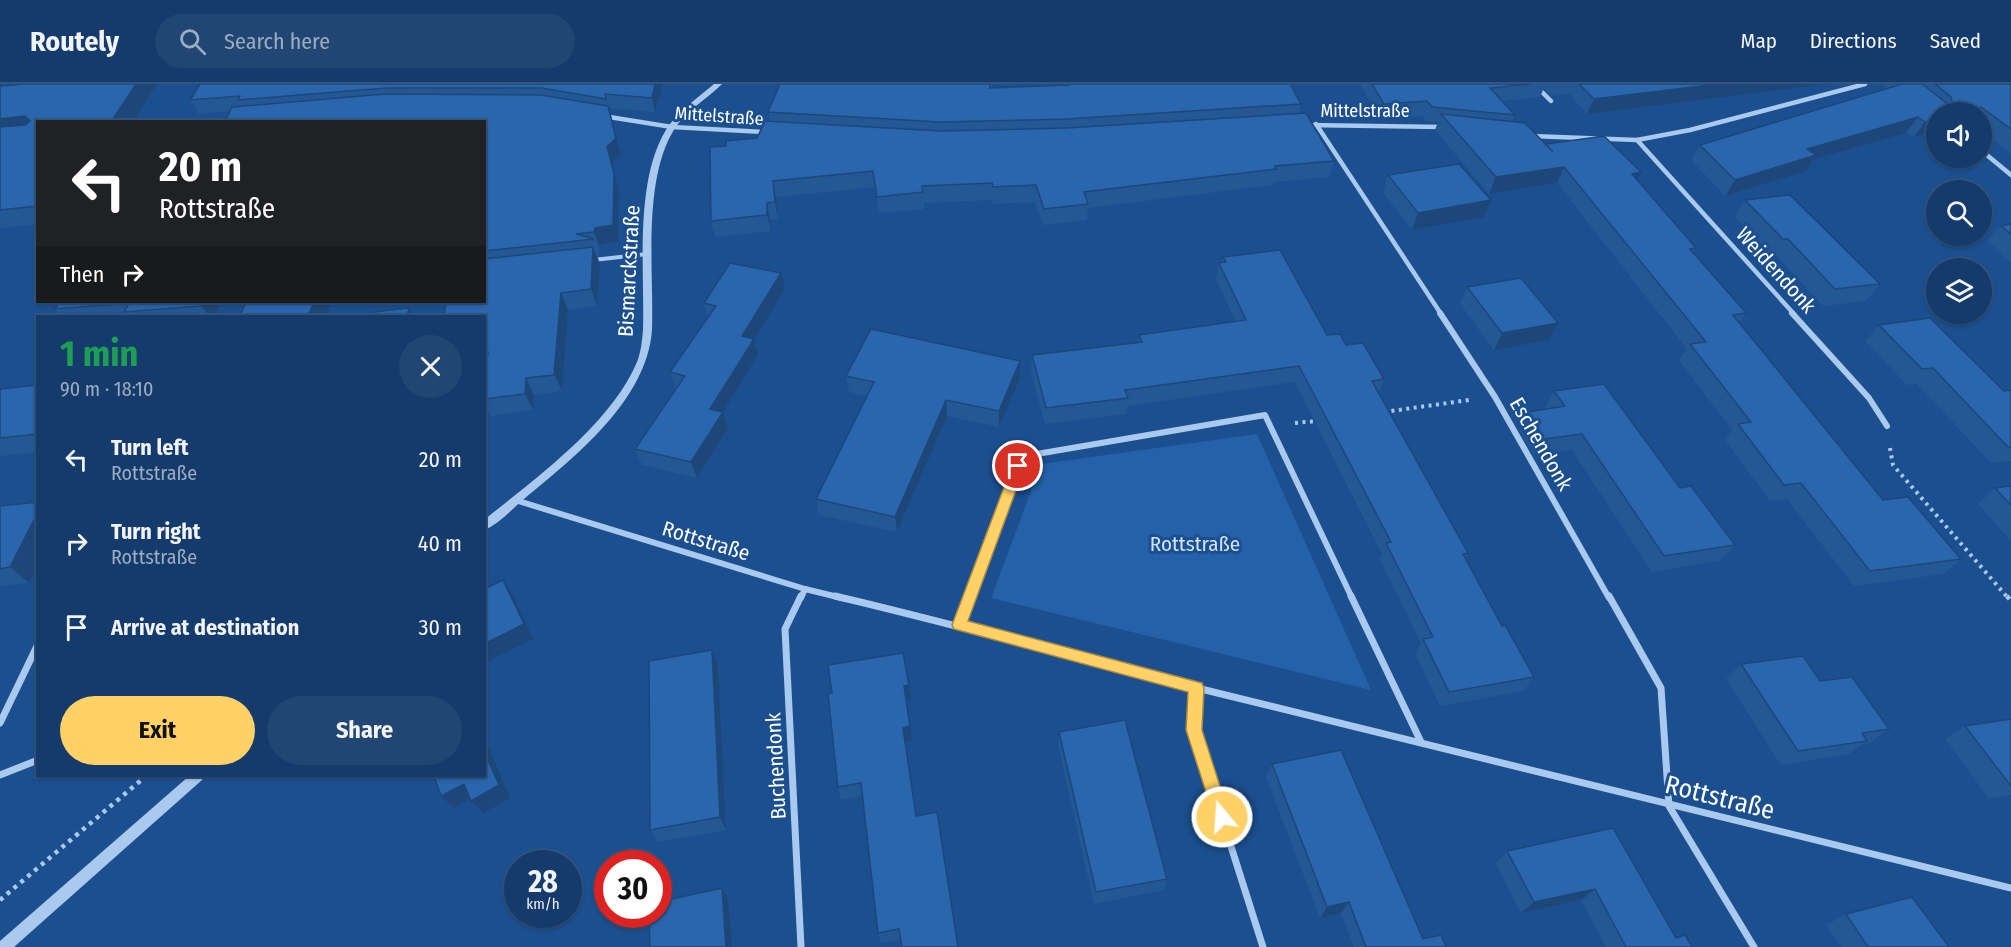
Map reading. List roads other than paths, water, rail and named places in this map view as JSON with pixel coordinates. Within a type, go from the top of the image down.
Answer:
[{"type":"street","name":"Bismarckstraße","points":[[486,524],[597,427],[629,388],[642,361],[648,328],[651,205],[658,158],[672,127],[718,84]]},
{"type":"street","points":[[1534,84],[1551,100]]},
{"type":"street","points":[[1524,135],[1636,140],[1690,130],[1865,84]]},
{"type":"street","name":"Mittelstraße","points":[[592,114],[672,127],[778,133]]},
{"type":"street","name":"Eschendonk","points":[[1316,124],[1494,397],[1661,688],[1669,806]]},
{"type":"street","name":"Mittelstraße","points":[[1304,125],[1448,127]]},
{"type":"street","name":"Weidendonk","points":[[1636,140],[1869,398],[1887,426]]},
{"type":"street","points":[[1992,159],[2011,175]]},
{"type":"street","points":[[960,625],[1018,466],[1031,455],[1048,450],[1265,415],[1421,742]]},
{"type":"street","name":"Rottstraße","points":[[515,500],[805,589],[960,625],[1196,688],[1421,742],[1669,806],[2011,888]]},
{"type":"street","name":"Buchendonk","points":[[801,947],[785,629],[805,589]]},
{"type":"street","points":[[0,723],[36,648]]},
{"type":"street","points":[[1196,688],[1194,730],[1263,947]]},
{"type":"street","points":[[0,775],[36,761]]},
{"type":"street","points":[[4,947],[197,777]]},
{"type":"street","points":[[1669,806],[1754,947]]},
{"type":"lane","points":[[591,260],[650,253]]}]
